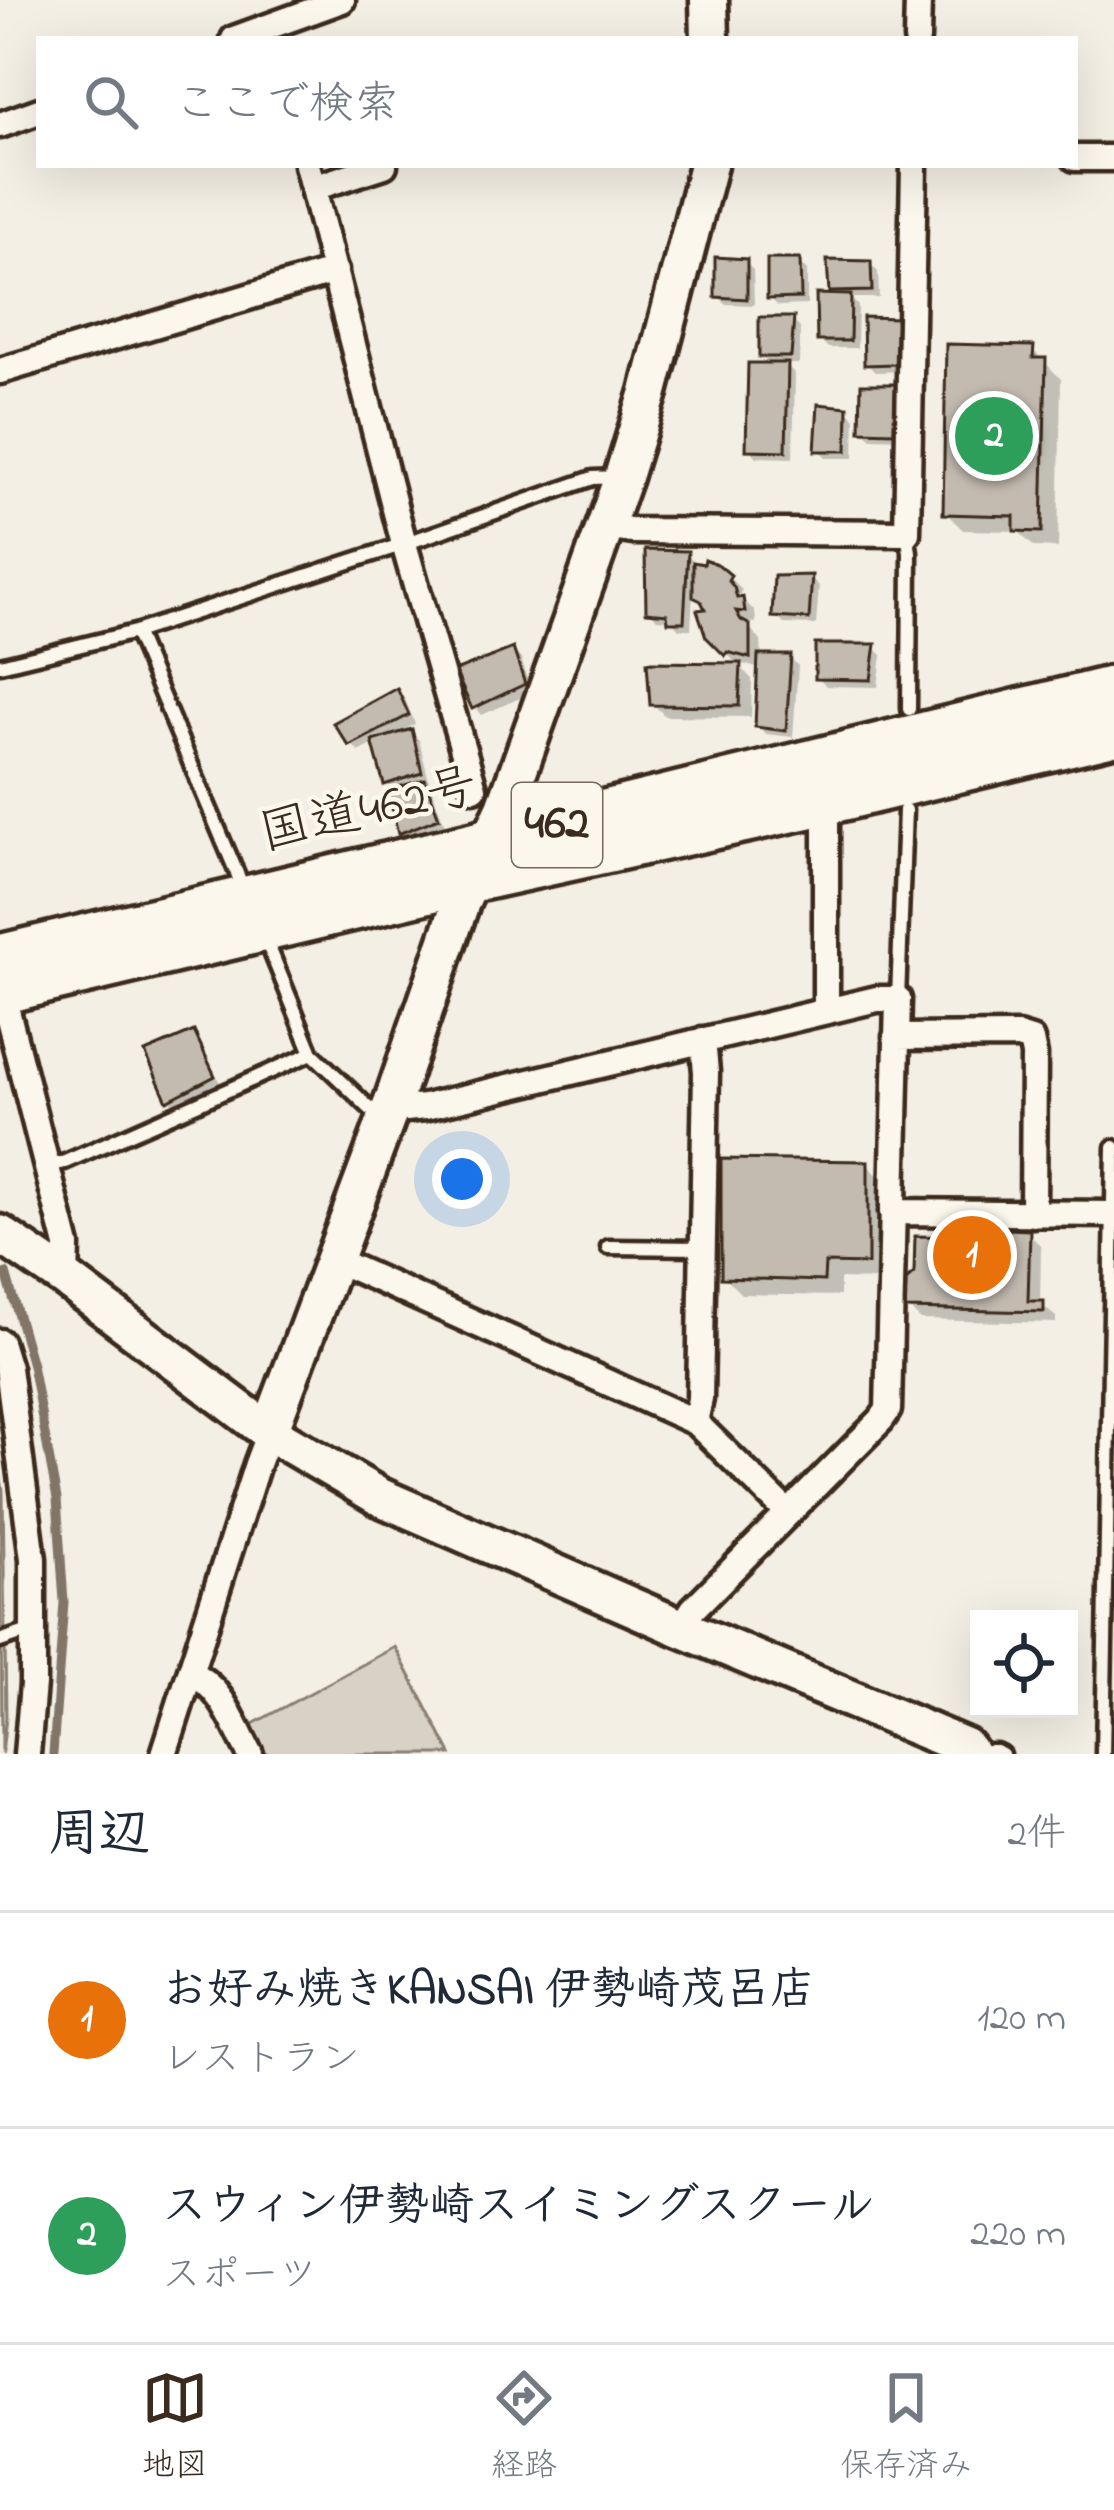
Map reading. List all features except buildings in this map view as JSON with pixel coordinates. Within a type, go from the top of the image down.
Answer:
[{"type":"highway","name":"国道462号","points":[[1,980],[481,860],[1114,689]]},
{"type":"highway","name":"国道462号","points":[[481,860],[823,802],[1114,732]]},
{"type":"street","points":[[261,0],[271,33],[341,0]]},
{"type":"street","points":[[709,0],[710,36]]},
{"type":"street","points":[[917,36],[918,0]]},
{"type":"street","points":[[0,125],[36,112]]},
{"type":"street","points":[[1078,158],[1114,158]]},
{"type":"street","points":[[366,168],[310,177],[404,544],[474,788]]},
{"type":"street","points":[[164,1754],[256,1464],[623,477],[707,168]]},
{"type":"street","points":[[605,527],[907,533],[914,168]]},
{"type":"street","points":[[0,371],[335,271]]},
{"type":"street","points":[[823,802],[826,1011]]},
{"type":"street","points":[[1,980],[67,1246],[66,1279]]},
{"type":"street","points":[[389,1113],[877,999],[898,999],[888,1410],[693,1609],[681,1628]]},
{"type":"street","points":[[896,1037],[1018,1036],[1031,1040],[1033,1214]]},
{"type":"street","points":[[694,1422],[700,1399],[703,1040]]},
{"type":"street","points":[[892,1212],[1113,1214]]},
{"type":"street","points":[[0,1234],[269,1432],[378,1496],[980,1753]]},
{"type":"street","points":[[333,1259],[694,1422],[787,1512]]},
{"type":"street","points":[[0,1342],[8,1368],[33,1559],[33,1684],[27,1754]]},
{"type":"street","points":[[190,1673],[214,1688],[250,1754]]},
{"type":"lane","points":[[0,665],[134,632],[593,478],[623,477]]},
{"type":"lane","points":[[907,533],[909,709]]},
{"type":"lane","points":[[134,632],[312,1053],[389,1113]]},
{"type":"lane","points":[[898,999],[905,810]]},
{"type":"lane","points":[[46,1166],[65,1162],[312,1053]]},
{"type":"lane","points":[[1103,1754],[1114,1147]]},
{"type":"lane","points":[[608,1247],[703,1248]]},
{"type":"lane","points":[[0,1641],[33,1630]]},
{"type":"shaded area","points":[[0,1473],[6,1717],[2,1754]]},
{"type":"shaded area","points":[[395,1647],[451,1754],[264,1754],[249,1726]]},
{"type":"waterway","points":[[6,1273],[32,1365],[57,1499],[64,1602],[53,1754]]},
{"type":"place","name":"スウィン伊勢崎スイミングスクール","points":[[994,436]]},
{"type":"place","name":"お好み焼きKANSAI 伊勢崎茂呂店","points":[[972,1255]]}]
